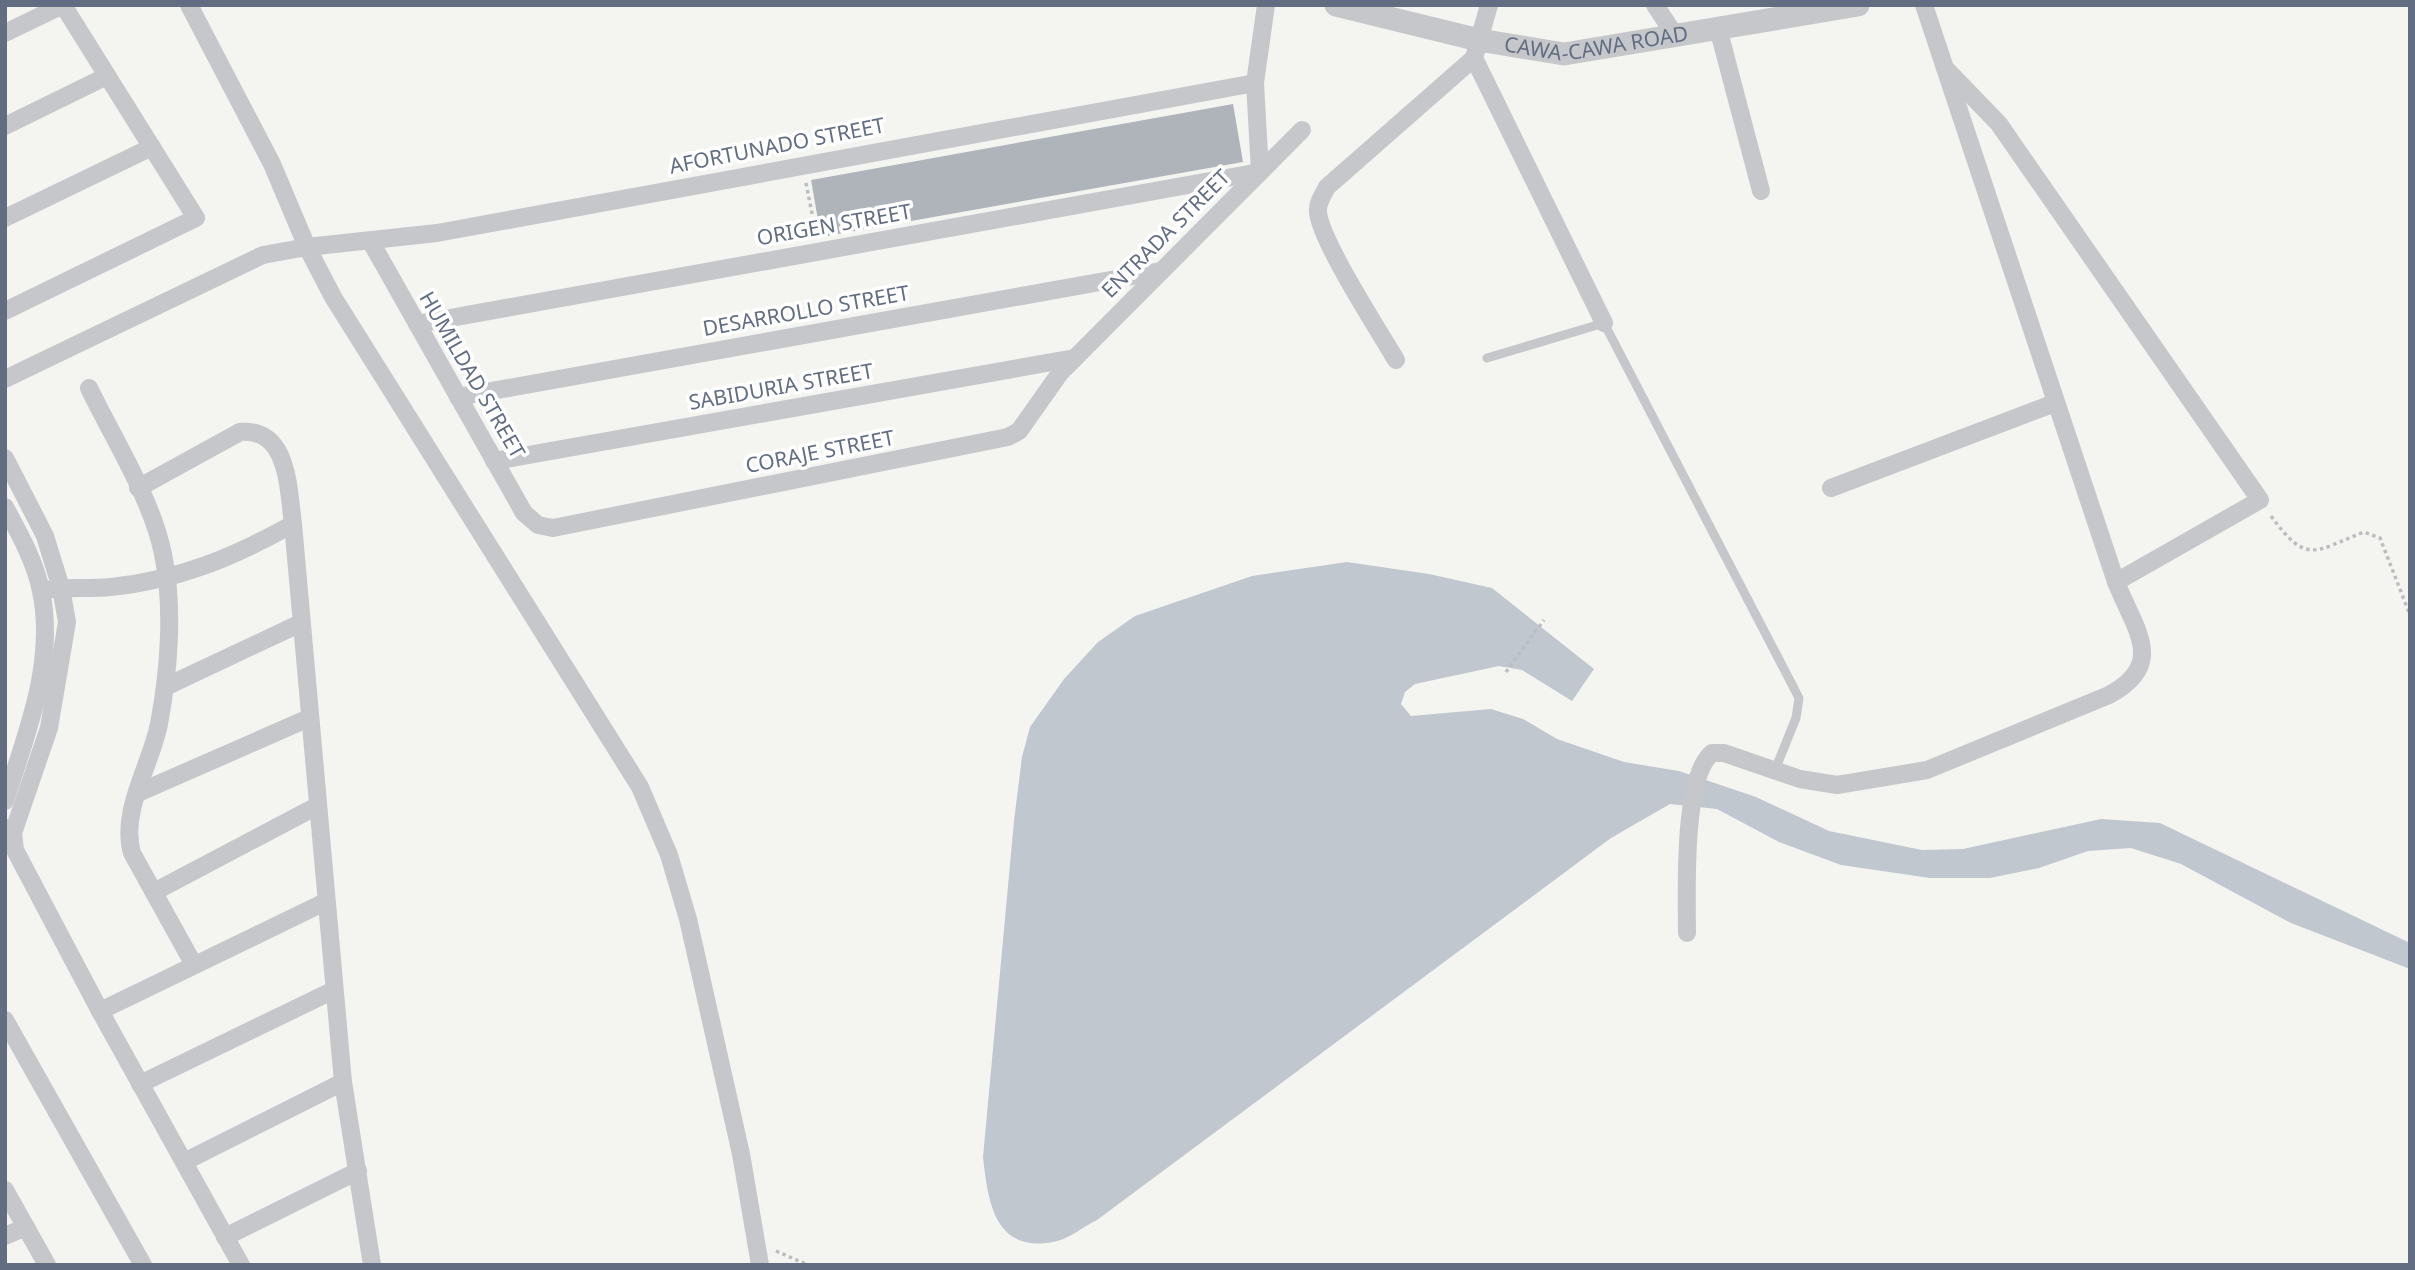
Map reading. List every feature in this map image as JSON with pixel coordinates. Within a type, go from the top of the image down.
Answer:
[{"type":"street","points":[[5,33],[63,5],[196,218],[5,311]]},
{"type":"street","points":[[189,5],[272,164],[307,247],[333,297],[640,787],[669,855],[688,919],[741,1154],[760,1265]]},
{"type":"street","name":"ENTRADA STREET","points":[[1075,358],[1259,172],[1255,83],[1266,5]]},
{"type":"street","points":[[1396,360],[1324,234],[1318,210],[1320,199],[1328,187],[1477,49],[1489,5]]},
{"type":"street","points":[[1654,5],[1674,34]]},
{"type":"street","name":"CAWA-CAWA ROAD","points":[[1346,6],[1477,49],[1564,54],[1858,5]]},
{"type":"street","points":[[1687,933],[1686,872],[1691,810],[1707,757],[1717,752],[1819,783],[1837,785],[1927,770],[2006,740],[2126,686],[2141,671],[2142,647],[2116,582],[2055,404],[1924,5]]},
{"type":"street","points":[[1718,27],[1761,191]]},
{"type":"street","points":[[1477,49],[1604,323]]},
{"type":"street","points":[[1945,68],[1999,124],[2260,500],[2116,582]]},
{"type":"street","points":[[5,126],[107,76]]},
{"type":"street","name":"AFORTUNADO STREET","points":[[5,379],[262,255],[307,247],[371,242],[505,220],[1255,83]]},
{"type":"street","points":[[1259,172],[1302,130]]},
{"type":"street","points":[[5,218],[152,147]]},
{"type":"street","name":"ORIGEN STREET","points":[[417,324],[1259,172]]},
{"type":"street","name":"HUMILDAD STREET","points":[[371,242],[524,513],[538,525]]},
{"type":"street","name":"DESARROLLO STREET","points":[[458,397],[1161,271]]},
{"type":"street","name":"SABIDURIA STREET","points":[[494,461],[1075,358]]},
{"type":"street","name":"CORAJE STREET","points":[[538,525],[553,528],[1008,437],[1018,431],[1046,388],[1075,358]]},
{"type":"street","points":[[89,388],[157,533],[166,578],[165,687],[151,756],[128,825],[128,840],[194,965]]},
{"type":"street","points":[[1831,488],[2055,404]]},
{"type":"street","points":[[138,488],[227,436],[254,430],[275,444],[281,455],[293,524],[343,1082],[358,1171],[369,1264]]},
{"type":"street","points":[[5,458],[45,536],[61,588],[67,622],[52,715],[9,843],[241,1265]]},
{"type":"street","points":[[5,507],[27,549],[41,590],[44,641],[41,673],[30,722],[5,801]]},
{"type":"street","points":[[41,590],[114,586],[166,578],[225,560],[293,524]]},
{"type":"street","points":[[165,687],[301,623]]},
{"type":"street","points":[[138,793],[309,718]]},
{"type":"street","points":[[154,892],[317,806]]},
{"type":"street","points":[[100,1011],[325,902]]},
{"type":"street","points":[[140,1084],[334,990]]},
{"type":"street","points":[[5,1020],[12,1047],[143,1265]]},
{"type":"street","points":[[184,1161],[343,1082]]},
{"type":"street","points":[[225,1237],[358,1171]]},
{"type":"street","points":[[5,1191],[47,1265]]},
{"type":"street","points":[[5,1236],[26,1227]]},
{"type":"lane","points":[[1487,358],[1604,323],[1799,698],[1796,718],[1775,770]]},
{"type":"path","points":[[803,164],[819,251]]},
{"type":"path","points":[[2260,500],[2286,538],[2304,550],[2321,549],[2364,532],[2381,538],[2410,615]]},
{"type":"path","points":[[1506,672],[1544,620]]},
{"type":"path","points":[[758,1243],[808,1265]]},
{"type":"shaded area","points":[[1347,562],[1429,574],[1492,588],[1594,669],[1572,701],[1522,670],[1499,666],[1415,684],[1405,692],[1401,704],[1411,716],[1491,709],[1523,719],[1557,739],[1624,762],[1679,771],[1756,797],[1829,831],[1922,850],[1963,849],[2101,819],[2160,823],[2410,943],[2410,969],[2291,923],[2181,864],[2131,848],[2088,851],[2039,868],[1990,878],[1930,878],[1841,865],[1779,842],[1717,809],[1670,804],[1611,838],[1097,1220],[1058,1241],[1033,1243],[1018,1240],[1006,1232],[992,1206],[983,1157],[1014,821],[1022,757],[1030,727],[1064,679],[1098,642],[1135,616],[1252,576]]},
{"type":"building","points":[[1233,104],[1243,162],[821,237],[811,180]]}]
